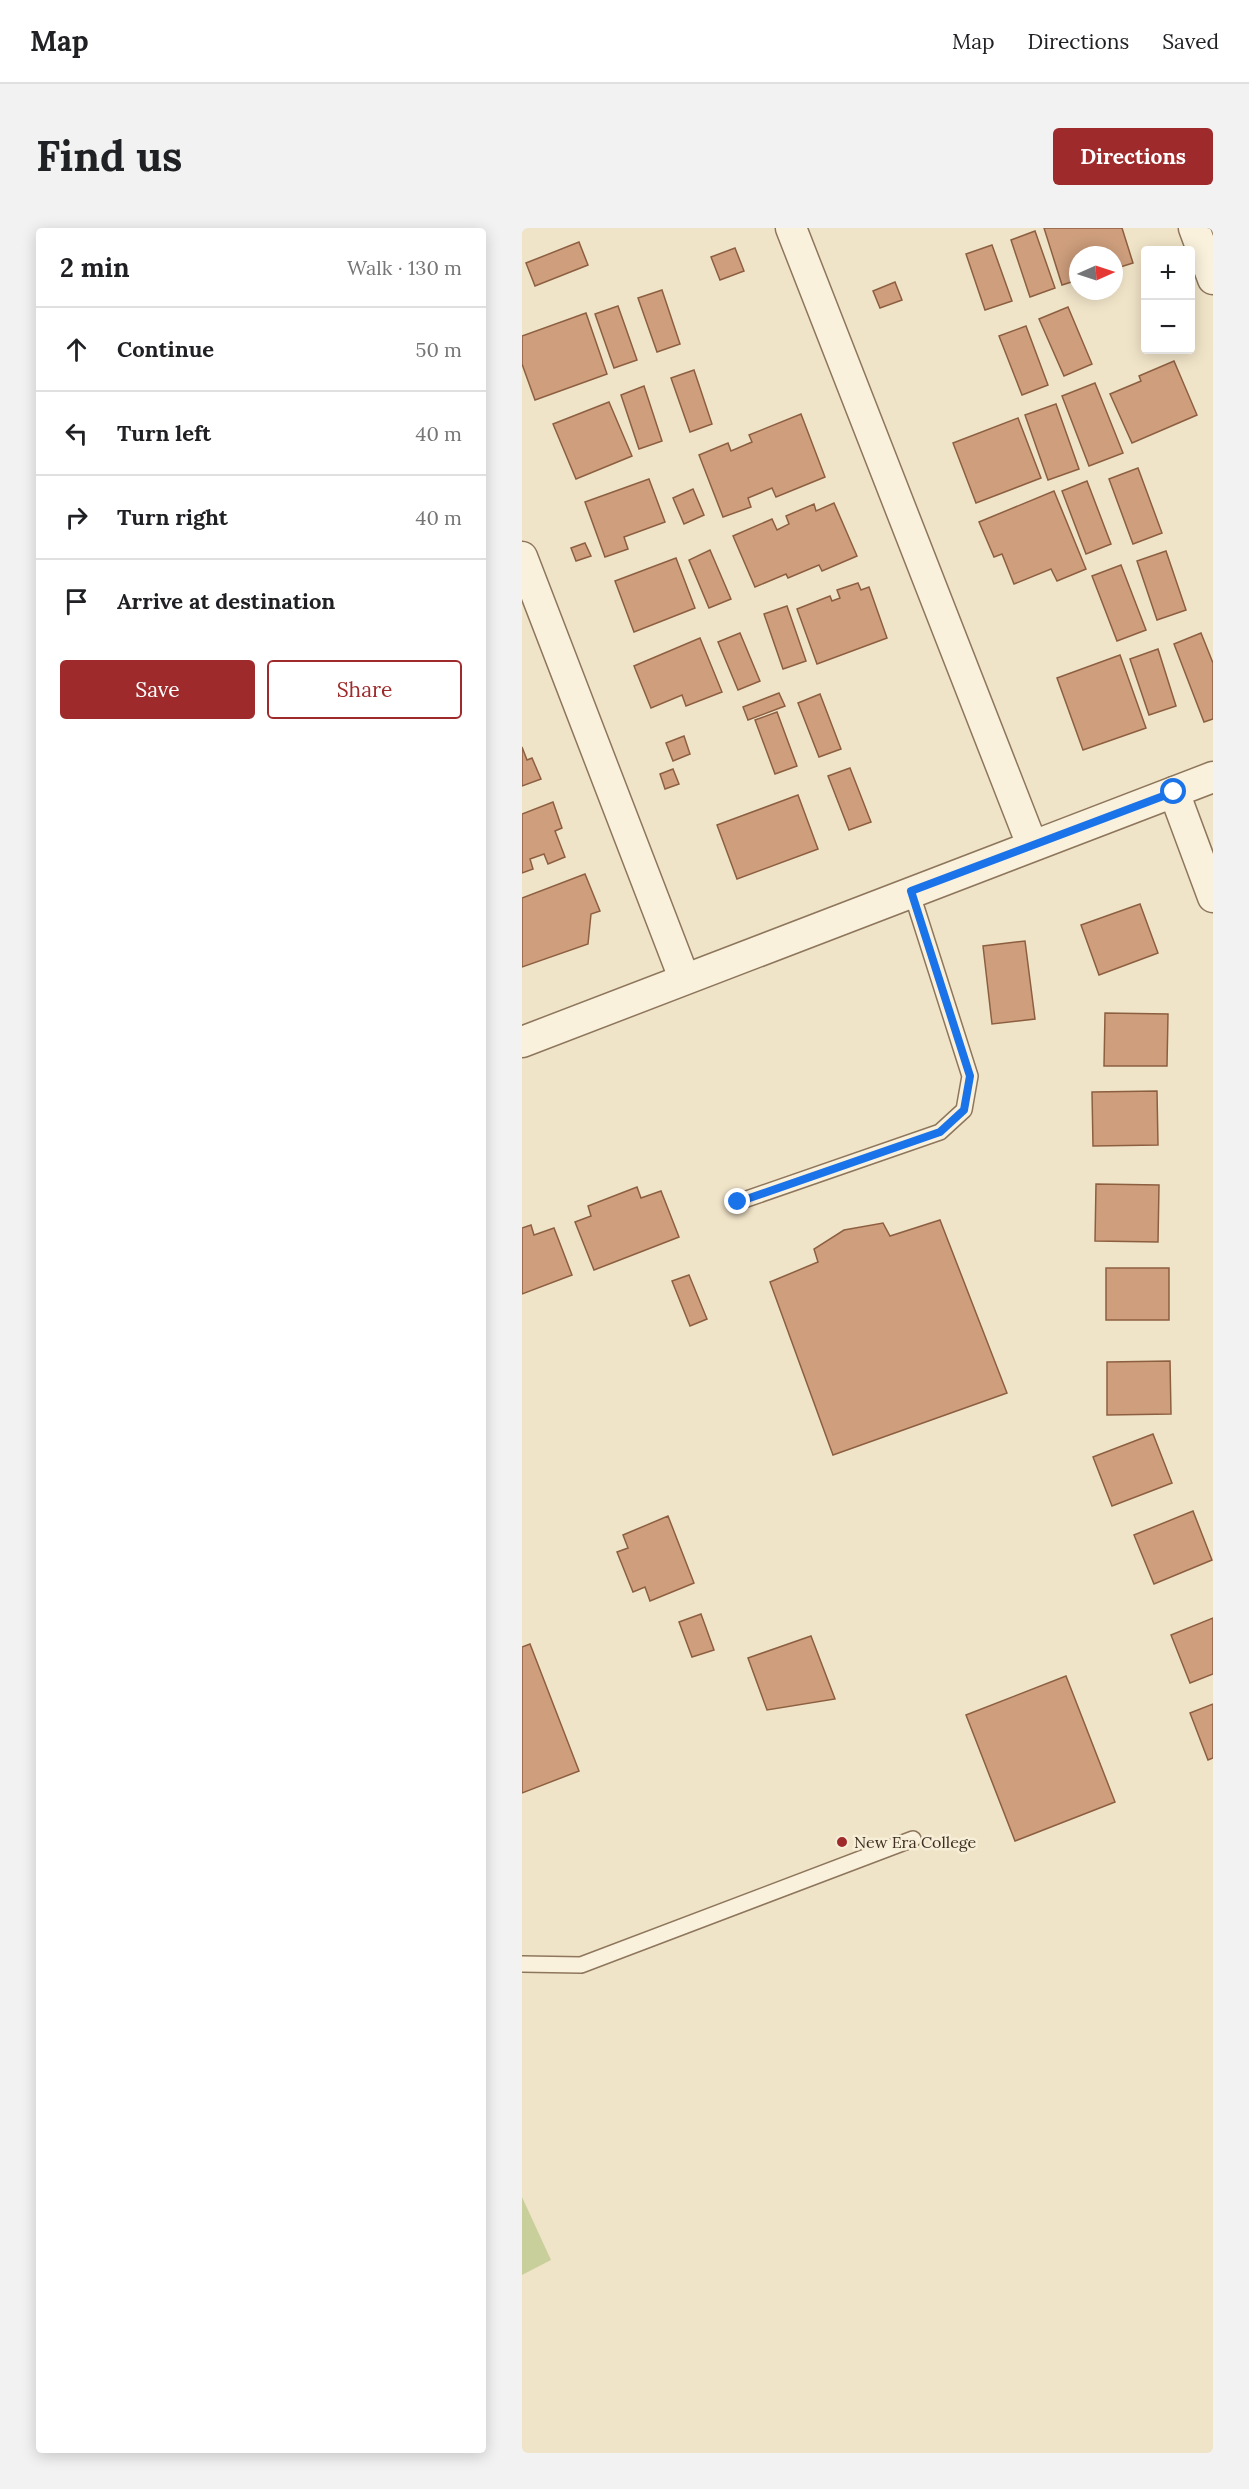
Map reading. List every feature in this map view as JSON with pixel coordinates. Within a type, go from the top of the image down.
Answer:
[{"type":"street","points":[[791,228],[1032,845]]},
{"type":"street","points":[[1194,228],[1213,279]]},
{"type":"street","points":[[522,557],[684,978]]},
{"type":"street","points":[[522,1042],[1213,777]]},
{"type":"street","points":[[1174,792],[1213,897]]},
{"type":"lane","points":[[738,1202],[940,1132],[964,1110],[970,1076],[911,891]]},
{"type":"lane","points":[[522,1964],[581,1965],[913,1839]]},
{"type":"green space","points":[[522,2197],[551,2260],[522,2275]]},
{"type":"building","points":[[1044,228],[1122,228],[1133,263],[1123,266],[1123,246],[1069,246],[1069,283],[1062,285]]},
{"type":"building","points":[[1035,231],[1055,288],[1030,297],[1011,240]]},
{"type":"building","points":[[579,242],[588,265],[535,286],[526,263]]},
{"type":"building","points":[[992,245],[1012,301],[985,310],[966,254]]},
{"type":"building","points":[[735,248],[744,271],[720,280],[711,257]]},
{"type":"building","points":[[895,282],[902,300],[880,308],[873,291]]},
{"type":"building","points":[[662,290],[680,344],[657,352],[638,298]]},
{"type":"building","points":[[618,306],[637,360],[614,368],[595,314]]},
{"type":"building","points":[[1068,307],[1092,364],[1064,376],[1039,319]]},
{"type":"building","points":[[586,313],[607,374],[535,400],[522,364],[522,336]]},
{"type":"building","points":[[1026,326],[1048,385],[1022,395],[999,336]]},
{"type":"building","points":[[1174,361],[1197,415],[1132,443],[1110,394],[1141,381],[1139,376]]},
{"type":"building","points":[[694,370],[712,424],[690,432],[671,378]]},
{"type":"building","points":[[1095,383],[1123,453],[1089,466],[1062,396]]},
{"type":"building","points":[[644,386],[662,441],[639,449],[621,395]]},
{"type":"building","points":[[609,402],[632,456],[576,479],[553,424]]},
{"type":"building","points":[[1056,404],[1079,469],[1048,480],[1025,415]]},
{"type":"building","points":[[801,414],[825,477],[776,497],[772,488],[748,498],[751,507],[723,517],[699,455],[728,443],[731,451],[752,442],[749,435]]},
{"type":"building","points":[[1018,418],[1041,478],[976,503],[953,443]]},
{"type":"building","points":[[1138,468],[1162,533],[1133,544],[1109,479]]},
{"type":"building","points":[[649,479],[665,522],[624,537],[628,549],[605,557],[585,502]]},
{"type":"building","points":[[1087,481],[1111,544],[1086,554],[1062,491]]},
{"type":"building","points":[[693,489],[704,515],[684,524],[673,498]]},
{"type":"building","points":[[1054,491],[1086,569],[1057,581],[1051,569],[1014,584],[1002,554],[994,557],[979,522]]},
{"type":"building","points":[[834,503],[857,556],[822,571],[819,565],[788,578],[786,574],[755,587],[733,536],[772,519],[777,530],[789,524],[786,516],[814,504],[816,511]]},
{"type":"building","points":[[585,543],[591,556],[576,561],[571,548]]},
{"type":"building","points":[[710,550],[731,599],[709,608],[689,560]]},
{"type":"building","points":[[1166,551],[1186,610],[1157,620],[1137,561]]},
{"type":"building","points":[[676,558],[695,608],[634,632],[615,581]]},
{"type":"building","points":[[1121,565],[1146,630],[1117,641],[1092,576]]},
{"type":"building","points":[[858,583],[861,590],[869,587],[887,638],[817,664],[797,609],[830,596],[832,601],[840,598],[837,590]]},
{"type":"building","points":[[787,606],[806,661],[783,669],[764,614]]},
{"type":"building","points":[[740,633],[760,681],[738,690],[718,642]]},
{"type":"building","points":[[1201,633],[1213,663],[1213,719],[1204,722],[1174,644]]},
{"type":"building","points":[[700,638],[722,692],[686,706],[682,695],[651,708],[634,666]]},
{"type":"building","points":[[1158,649],[1176,706],[1149,715],[1130,659]]},
{"type":"building","points":[[1120,655],[1146,728],[1083,750],[1057,678]]},
{"type":"building","points":[[779,693],[785,706],[748,720],[743,707]]},
{"type":"building","points":[[820,694],[841,749],[819,757],[798,703]]},
{"type":"building","points":[[777,712],[797,766],[775,774],[755,720]]},
{"type":"building","points":[[684,736],[690,754],[673,761],[666,743]]},
{"type":"building","points":[[522,747],[527,760],[532,758],[541,779],[522,786]]},
{"type":"building","points":[[850,768],[871,822],[849,830],[828,776]]},
{"type":"building","points":[[673,769],[679,784],[665,789],[660,774]]},
{"type":"building","points":[[798,795],[818,849],[737,879],[717,825]]},
{"type":"building","points":[[553,802],[562,828],[555,831],[565,857],[548,864],[544,854],[530,859],[533,869],[522,873],[522,814]]},
{"type":"building","points":[[585,874],[600,911],[591,914],[588,944],[522,967],[522,898]]},
{"type":"building","points":[[1140,904],[1158,953],[1099,975],[1081,925]]},
{"type":"building","points":[[1025,941],[1035,1019],[992,1024],[983,946]]},
{"type":"building","points":[[1105,1013],[1168,1014],[1167,1066],[1104,1066]]},
{"type":"building","points":[[1157,1091],[1158,1145],[1093,1146],[1092,1092]]},
{"type":"building","points":[[1096,1184],[1159,1185],[1158,1242],[1095,1241]]},
{"type":"building","points":[[637,1187],[641,1198],[661,1191],[679,1237],[594,1270],[575,1222],[591,1216],[588,1206]]},
{"type":"building","points":[[940,1220],[1007,1393],[833,1455],[770,1282],[818,1262],[814,1249],[844,1230],[883,1223],[890,1236]]},
{"type":"building","points":[[531,1225],[534,1235],[554,1228],[572,1275],[522,1294],[522,1228]]},
{"type":"building","points":[[1106,1268],[1169,1268],[1169,1320],[1106,1320]]},
{"type":"building","points":[[689,1275],[707,1319],[690,1326],[672,1281]]},
{"type":"building","points":[[1170,1361],[1171,1414],[1107,1415],[1107,1362]]},
{"type":"building","points":[[1153,1434],[1172,1483],[1112,1506],[1093,1457]]},
{"type":"building","points":[[1193,1511],[1212,1560],[1154,1584],[1134,1535]]},
{"type":"building","points":[[668,1516],[694,1583],[650,1601],[645,1587],[633,1592],[617,1552],[628,1548],[623,1535]]},
{"type":"building","points":[[701,1614],[714,1650],[692,1657],[679,1622]]},
{"type":"building","points":[[1213,1618],[1213,1674],[1190,1683],[1171,1635]]},
{"type":"building","points":[[811,1636],[835,1699],[767,1710],[748,1658]]},
{"type":"building","points":[[530,1644],[579,1771],[522,1793],[522,1647]]},
{"type":"building","points":[[1066,1676],[1115,1802],[1015,1841],[966,1715]]},
{"type":"building","points":[[1213,1704],[1213,1758],[1208,1760],[1190,1713]]},
{"type":"place","name":"New Era College","points":[[842,1842]]},
{"type":"route","points":[[738,1202],[940,1132],[964,1110],[970,1076],[911,891],[1174,792]]}]
